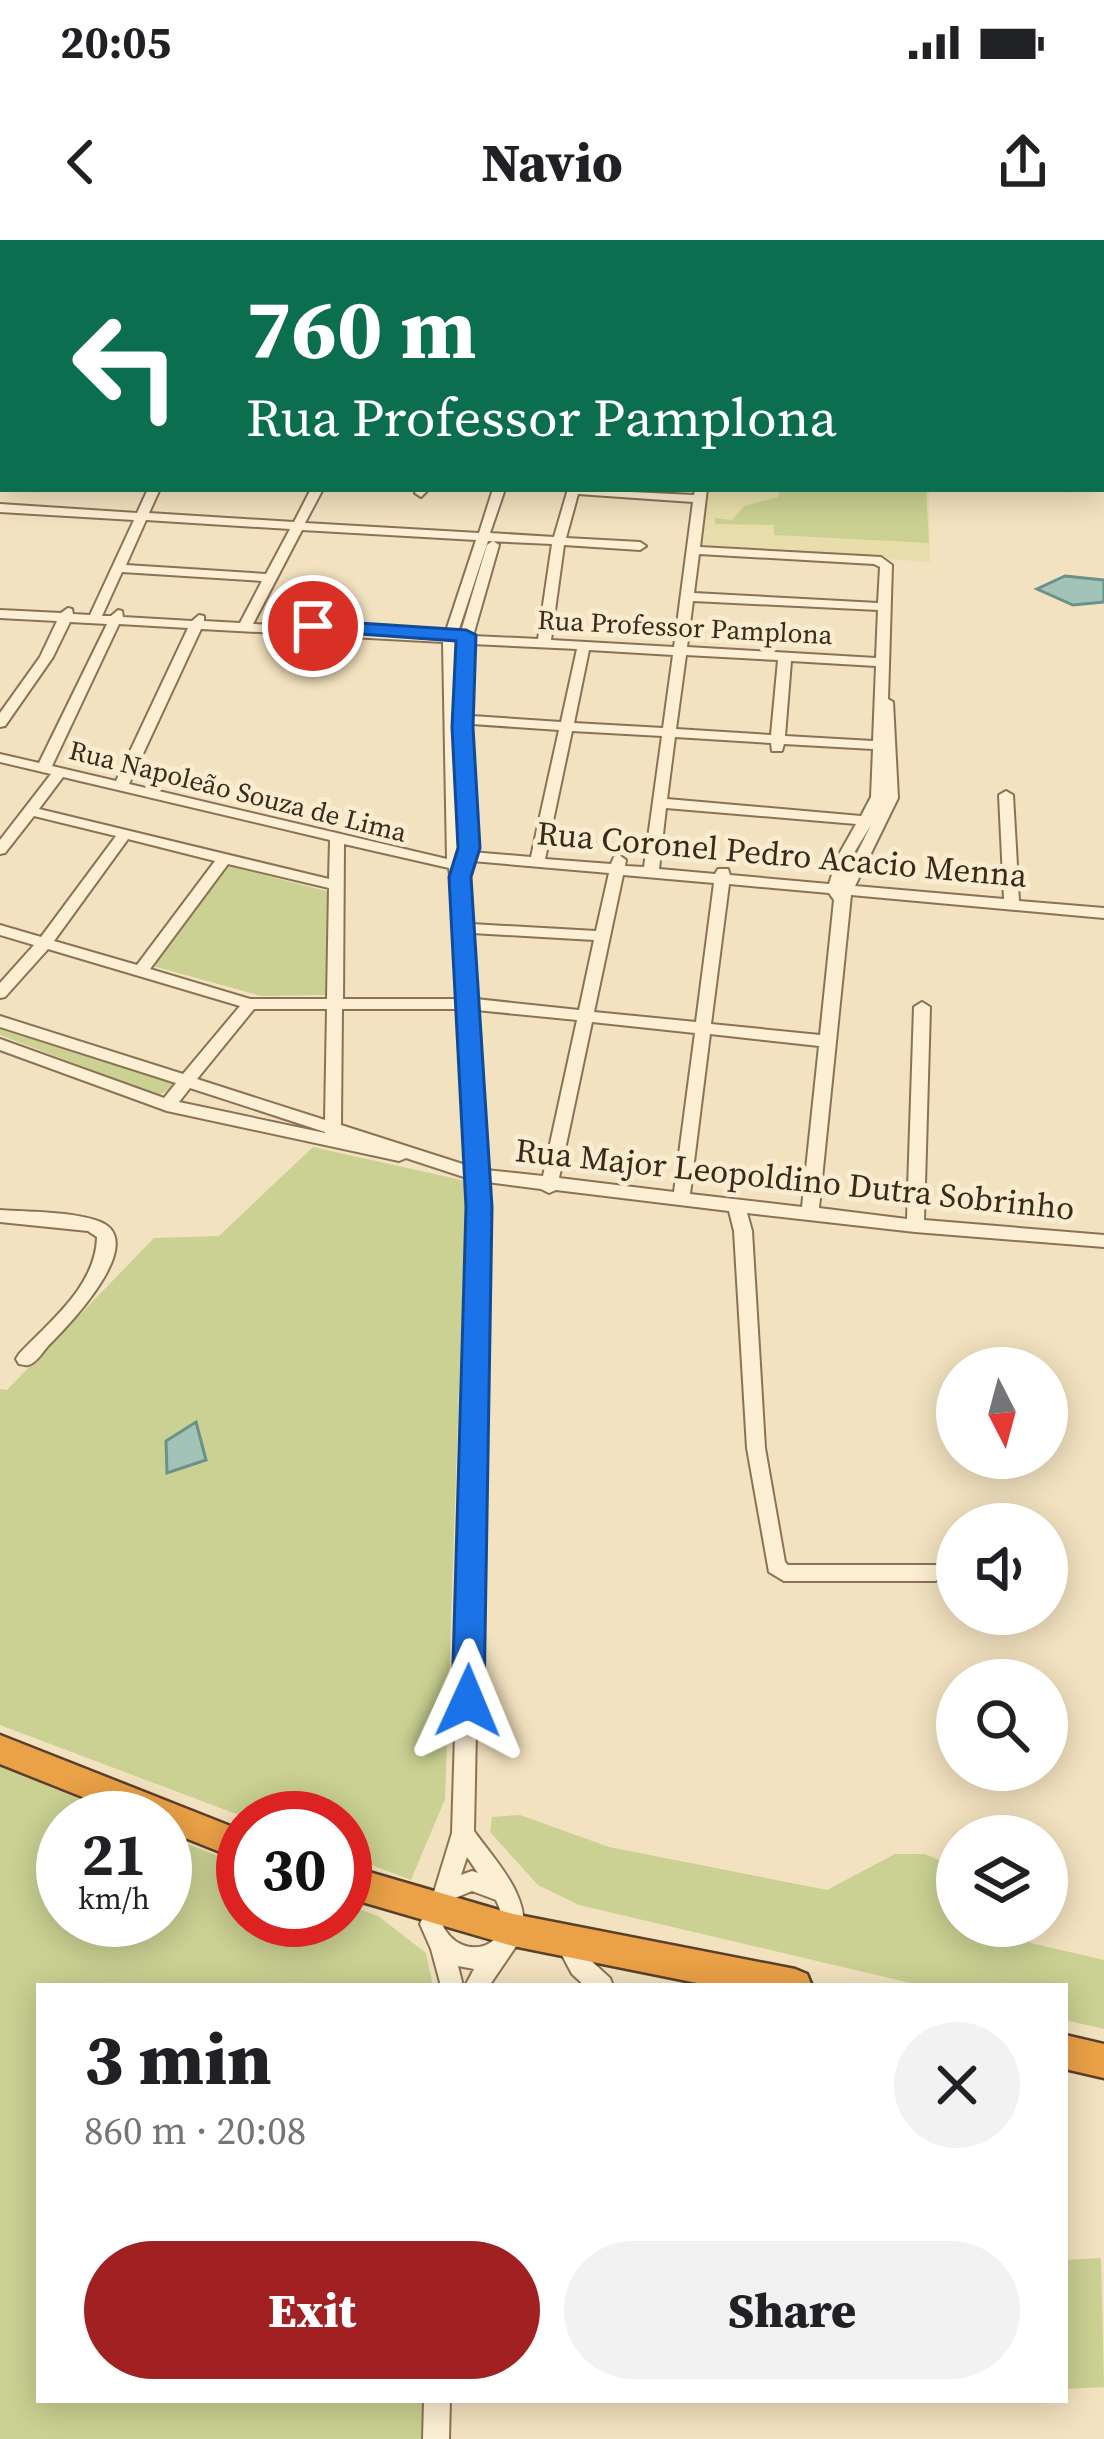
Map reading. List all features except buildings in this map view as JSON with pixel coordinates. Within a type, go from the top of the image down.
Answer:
[{"type":"highway","points":[[0,1749],[216,1835]]},
{"type":"highway","points":[[372,1887],[439,1901],[504,1942],[565,1940],[777,1983]]},
{"type":"highway","points":[[1068,2053],[1104,2061]]},
{"type":"street","points":[[96,616],[153,492]]},
{"type":"street","points":[[245,625],[315,492]]},
{"type":"street","points":[[451,1983],[434,1937],[439,1901],[463,1833],[478,1174],[461,859],[458,638],[504,492]]},
{"type":"street","points":[[544,642],[559,540],[573,492]]},
{"type":"street","points":[[638,492],[701,494],[651,867]]},
{"type":"street","points":[[0,508],[640,546]]},
{"type":"street","points":[[696,550],[877,560],[886,565],[882,692],[890,713],[883,750],[891,798],[852,858],[842,889],[810,1214]]},
{"type":"street","points":[[118,568],[270,578]]},
{"type":"street","points":[[690,597],[885,608]]},
{"type":"street","name":"Rua Professor Pamplona","points":[[0,610],[882,662]]},
{"type":"street","points":[[0,723],[25,692],[67,614]]},
{"type":"street","points":[[0,850],[31,811],[52,770],[117,617]]},
{"type":"street","points":[[121,786],[198,622]]},
{"type":"street","points":[[538,857],[584,645]]},
{"type":"street","points":[[777,744],[785,657]]},
{"type":"street","points":[[457,723],[883,750]]},
{"type":"street","name":"Rua Napoleão Souza de Lima","points":[[0,758],[337,840],[461,859]]},
{"type":"street","points":[[1006,794],[1011,901]]},
{"type":"street","points":[[659,803],[872,821]]},
{"type":"street","points":[[31,811],[338,886]]},
{"type":"street","points":[[0,993],[44,944],[124,835]]},
{"type":"street","points":[[333,1136],[337,840]]},
{"type":"street","name":"Rua Coronel Pedro Acacio Menna","points":[[461,859],[538,857],[842,889],[1104,908]]},
{"type":"street","points":[[141,971],[223,860]]},
{"type":"street","points":[[549,1186],[618,864]]},
{"type":"street","points":[[681,1200],[722,875]]},
{"type":"street","points":[[464,928],[602,936]]},
{"type":"street","points":[[0,930],[250,1004],[470,1004],[827,1041]]},
{"type":"street","points":[[167,1106],[250,1004]]},
{"type":"street","points":[[915,1226],[922,1007]]},
{"type":"street","name":"Rua Major Leopoldino Dutra Sobrinho","points":[[0,1021],[186,1081],[333,1136]]},
{"type":"street","name":"Rua Major Leopoldino Dutra Sobrinho","points":[[0,1044],[167,1106],[333,1136],[478,1174],[915,1226],[1104,1241]]},
{"type":"street","points":[[736,1205],[756,1448],[776,1566],[784,1573],[935,1573]]},
{"type":"street","points":[[0,1216],[92,1226],[106,1234],[106,1254],[79,1297],[25,1359]]},
{"type":"street","points":[[463,1833],[509,1901],[504,1942],[478,1983]]},
{"type":"street","points":[[439,1901],[472,1881],[498,1889]]},
{"type":"street","points":[[565,1940],[580,1966],[599,1983]]},
{"type":"street","points":[[442,1949],[468,1960],[504,1942]]},
{"type":"street","points":[[436,2439],[437,2403]]},
{"type":"shaded area","points":[[707,492],[929,492],[930,562],[701,546]]},
{"type":"green space","points":[[779,492],[926,492],[929,543],[774,535],[774,525],[715,524],[715,518],[732,520],[744,506],[778,497]]},
{"type":"green space","points":[[225,865],[330,892],[328,995],[261,996],[153,966]]},
{"type":"green space","points":[[0,1026],[170,1080],[174,1088],[158,1095],[0,1035]]},
{"type":"green space","points":[[313,1147],[466,1181],[445,1799],[411,1880],[372,1865],[372,1791],[216,1791],[216,1806],[192,1797],[192,1791],[175,1791],[0,1725],[0,1389],[7,1390],[154,1238],[219,1236]]},
{"type":"green space","points":[[0,1766],[60,1791],[36,1791],[36,1947],[192,1947],[192,1846],[216,1855],[216,1947],[372,1947],[372,1914],[426,1953],[432,1983],[36,1983],[36,2403],[423,2403],[421,2439],[0,2439]]},
{"type":"green space","points":[[520,1815],[609,1847],[827,1890],[895,1854],[924,1854],[936,1859],[936,1947],[1048,1947],[1104,1960],[1104,2029],[1068,2021],[1068,1983],[910,1983],[579,1905],[538,1885],[490,1832],[492,1817]]},
{"type":"green space","points":[[1101,2258],[1104,2387],[1068,2389],[1068,2260]]},
{"type":"water","points":[[1065,576],[1104,580],[1104,602],[1073,605],[1037,589]]},
{"type":"water","points":[[196,1422],[206,1460],[167,1473],[166,1441]]},
{"type":"route","points":[[313,626],[466,635],[463,727],[469,848],[460,877],[479,1207],[468,1701]]}]
